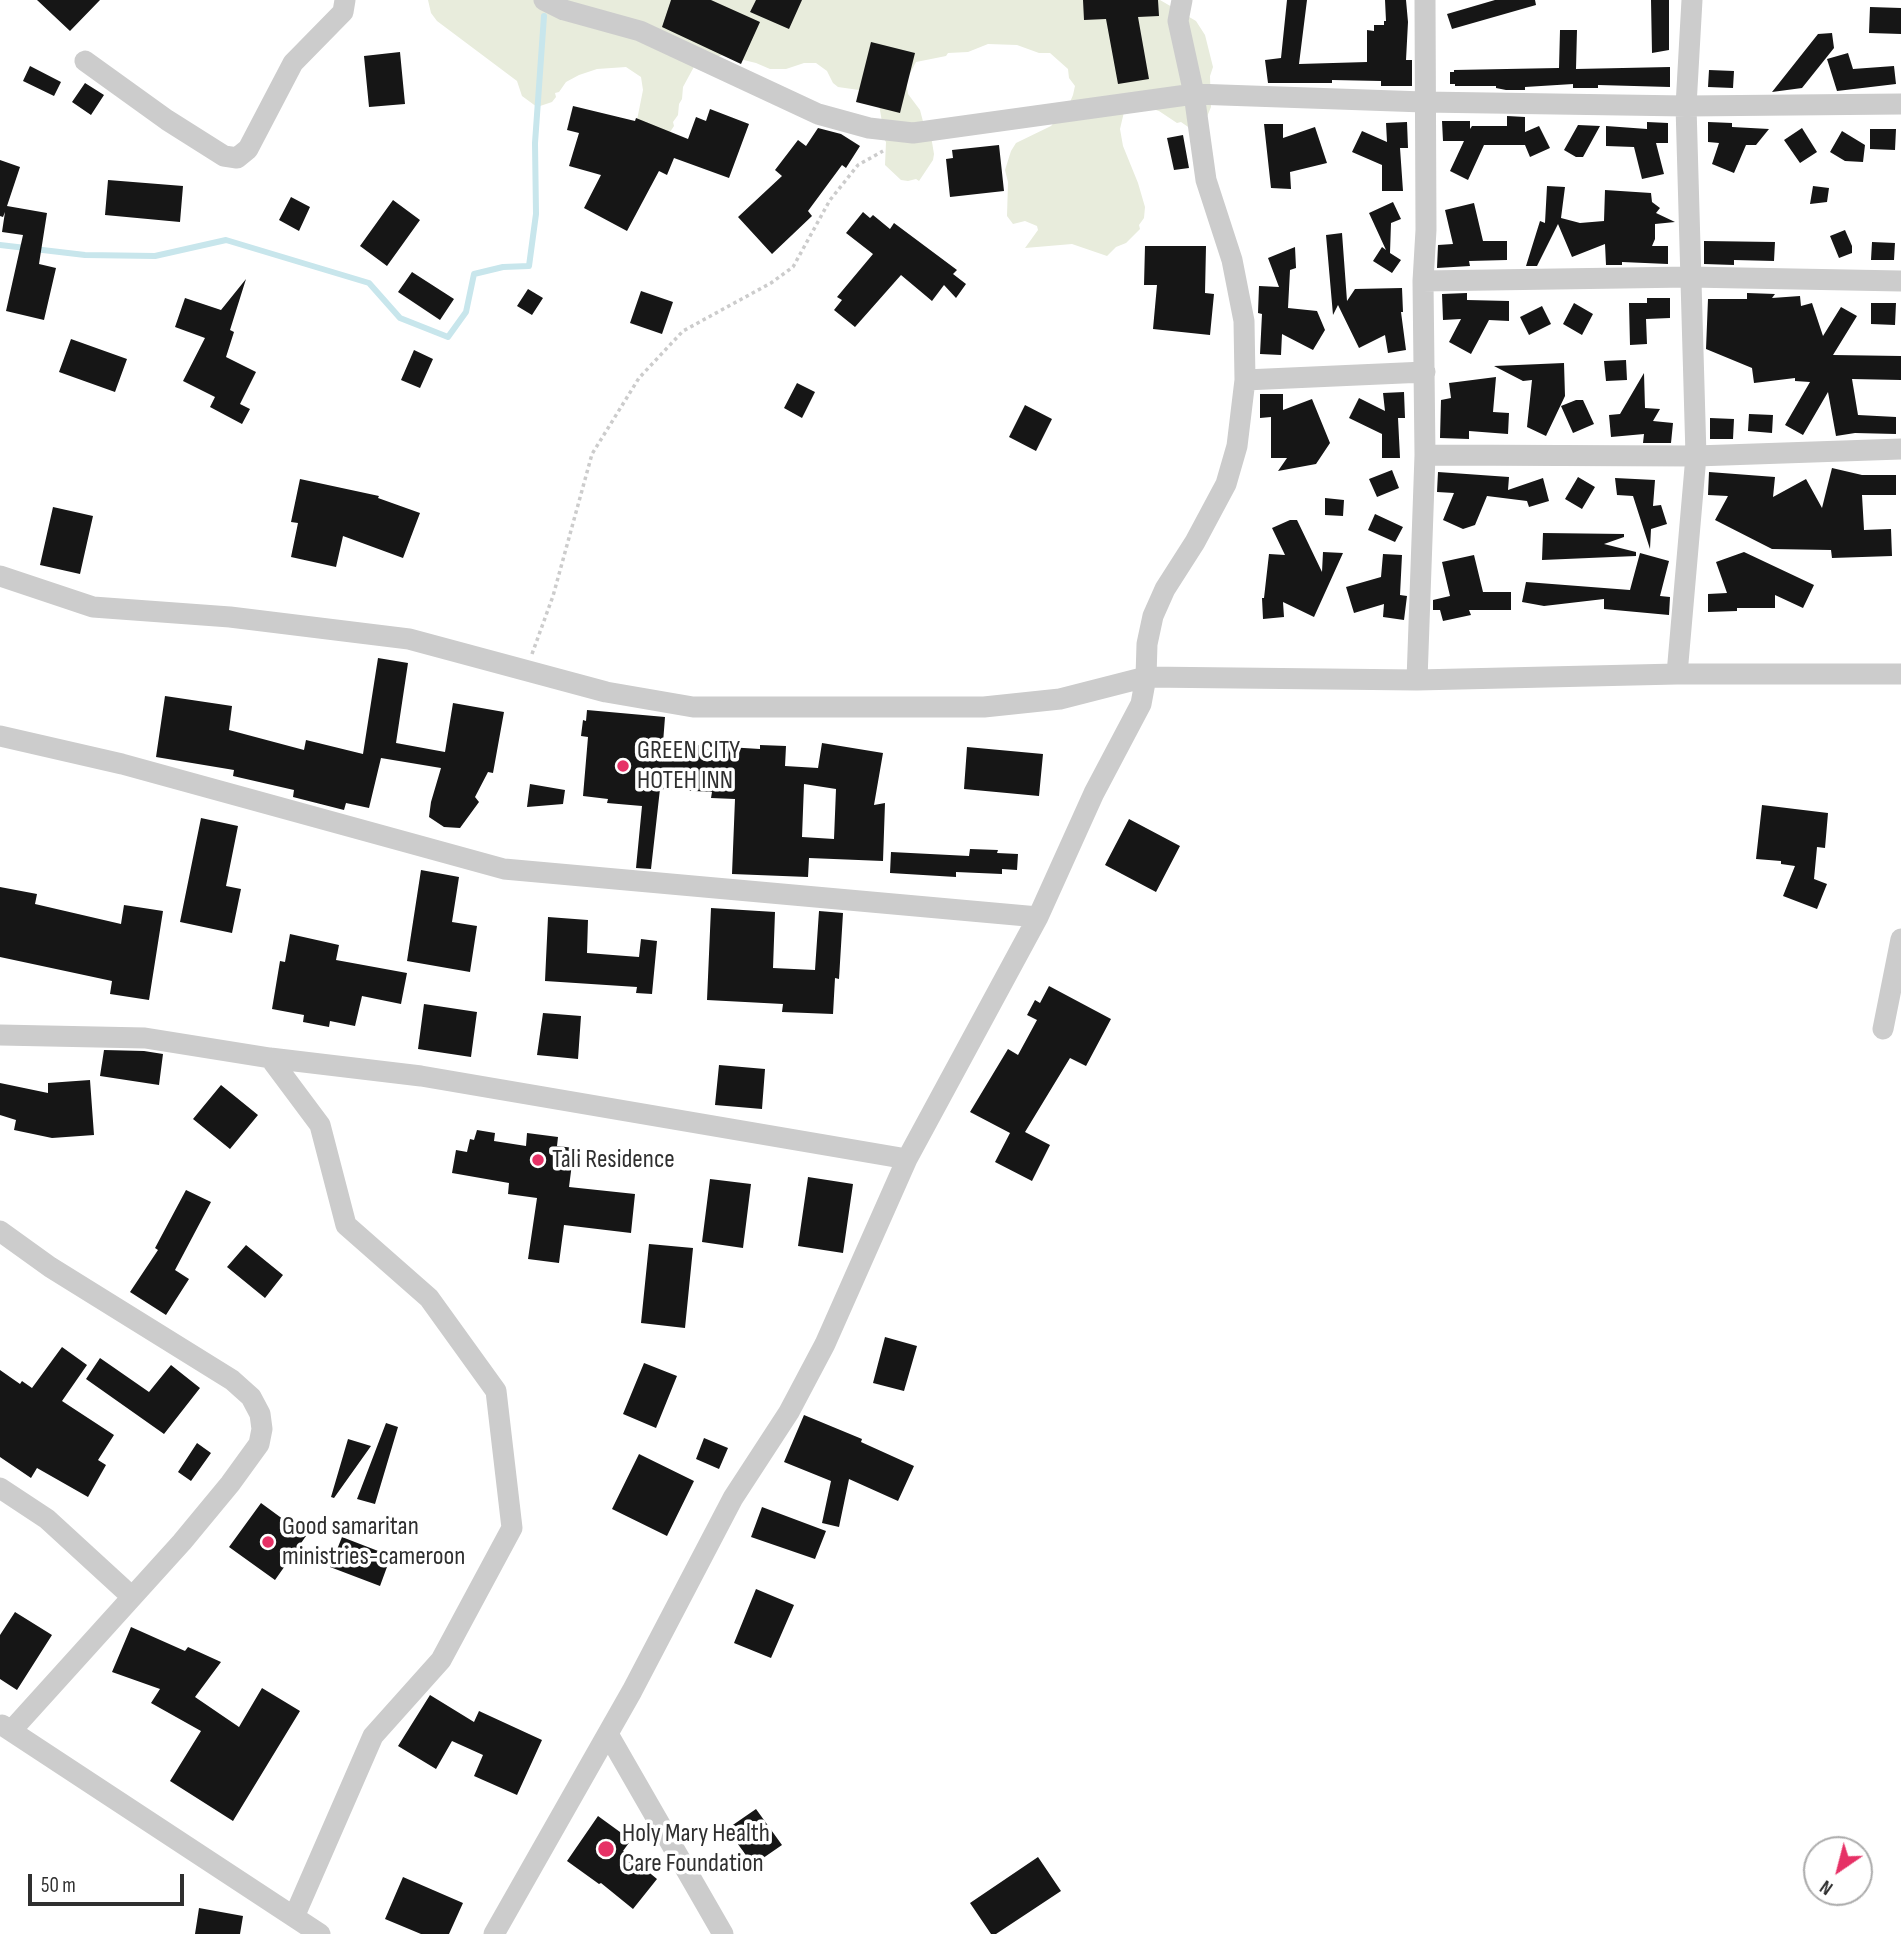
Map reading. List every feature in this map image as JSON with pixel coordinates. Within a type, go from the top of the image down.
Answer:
[{"type":"street","points":[[86,61],[167,120],[224,156],[237,158],[248,149],[293,63],[343,12],[345,0]]},
{"type":"street","points":[[544,0],[565,10],[640,31],[818,114],[869,128],[913,133],[1194,94],[1424,102],[1686,106],[1901,104]]},
{"type":"street","points":[[494,1934],[608,1734],[733,1498],[789,1412],[825,1345],[907,1159],[1038,917],[1094,793],[1141,704],[1146,677],[1147,644],[1153,616],[1165,589],[1195,542],[1226,484],[1237,446],[1245,380],[1244,321],[1233,260],[1206,180],[1194,94],[1178,21],[1182,0]]},
{"type":"street","points":[[1417,680],[1425,455],[1425,0]]},
{"type":"street","points":[[1676,674],[1696,456],[1686,106],[1692,0]]},
{"type":"street","points":[[1423,281],[1689,277],[1901,281]]},
{"type":"street","points":[[1245,380],[1425,372]]},
{"type":"street","points":[[1425,455],[1696,456],[1901,449]]},
{"type":"street","points":[[0,576],[93,607],[230,617],[409,639],[606,692],[693,707],[985,707],[1059,699],[1146,677],[1417,680],[1676,674],[1901,674]]},
{"type":"street","points":[[0,736],[122,764],[504,869],[1038,917]]},
{"type":"street","points":[[1883,1029],[1901,939]]},
{"type":"street","points":[[0,1035],[145,1038],[271,1058],[421,1076],[907,1159]]},
{"type":"street","points":[[271,1058],[320,1125],[346,1225],[429,1297],[496,1391],[512,1528],[441,1660],[373,1736],[294,1917]]},
{"type":"street","points":[[0,1231],[50,1267],[232,1380],[251,1397],[260,1414],[262,1430],[259,1444],[182,1542],[6,1728],[320,1934]]},
{"type":"street","points":[[0,1488],[47,1519],[131,1596]]},
{"type":"street","points":[[608,1734],[723,1934]]},
{"type":"path","points":[[527,669],[553,596],[592,454],[639,378],[684,331],[771,283],[793,267],[830,200],[858,165],[913,133]]},
{"type":"green space","points":[[428,0],[1160,0],[1196,21],[1205,35],[1213,67],[1210,76],[1211,107],[1206,119],[1191,129],[1150,108],[1124,112],[1120,129],[1123,146],[1145,207],[1140,229],[1126,243],[1116,247],[1107,256],[1072,244],[1025,248],[1038,230],[1037,226],[1025,221],[1013,224],[1007,216],[1008,182],[1005,170],[1016,143],[1051,126],[1068,107],[1073,95],[1075,86],[1069,78],[1068,69],[1050,53],[1039,53],[1017,45],[988,44],[968,52],[948,53],[946,56],[916,62],[906,81],[908,94],[920,110],[925,129],[931,136],[934,154],[919,181],[908,181],[901,180],[885,165],[886,142],[882,136],[884,134],[879,104],[859,90],[838,87],[827,71],[816,63],[770,69],[723,55],[696,63],[683,87],[674,126],[670,132],[658,138],[637,120],[643,90],[641,77],[626,67],[597,69],[579,75],[566,82],[559,92],[555,93],[556,97],[552,102],[537,107],[522,96],[517,81],[437,21],[431,13]]},
{"type":"building","points":[[37,0],[100,0],[70,31]]},
{"type":"building","points":[[671,0],[711,0],[760,22],[741,64],[662,27]]},
{"type":"building","points":[[756,0],[802,0],[789,29],[750,12]]},
{"type":"building","points":[[1083,0],[1158,0],[1159,16],[1138,17],[1149,79],[1118,84],[1106,19],[1084,20]]},
{"type":"building","points":[[1287,0],[1307,0],[1299,64],[1367,62],[1367,30],[1374,31],[1374,25],[1384,25],[1385,0],[1406,0],[1406,60],[1412,60],[1412,86],[1381,86],[1381,81],[1268,83],[1265,60],[1281,58]]},
{"type":"building","points":[[1495,0],[1535,0],[1536,5],[1452,29],[1447,14]]},
{"type":"building","points":[[1651,0],[1669,0],[1669,50],[1652,53]]},
{"type":"building","points":[[1870,7],[1901,8],[1901,34],[1869,33]]},
{"type":"building","points":[[1560,30],[1577,30],[1576,69],[1670,67],[1670,87],[1598,85],[1598,88],[1573,88],[1573,84],[1506,90],[1496,86],[1450,84],[1450,72],[1454,70],[1559,68]]},
{"type":"building","points":[[1832,33],[1834,48],[1802,88],[1772,92],[1818,34]]},
{"type":"building","points":[[871,42],[915,53],[900,113],[856,102]]},
{"type":"building","points":[[400,52],[405,104],[369,107],[364,56]]},
{"type":"building","points":[[1848,53],[1853,69],[1894,66],[1896,84],[1837,91],[1827,59]]},
{"type":"building","points":[[30,66],[61,82],[54,96],[23,81]]},
{"type":"building","points":[[1709,70],[1734,71],[1733,88],[1708,87]]},
{"type":"building","points":[[85,83],[104,95],[91,115],[72,102]]},
{"type":"building","points":[[573,106],[635,121],[636,118],[688,139],[696,117],[706,121],[710,109],[749,124],[729,178],[674,158],[667,175],[659,171],[627,231],[584,208],[601,175],[569,166],[579,133],[567,130]]},
{"type":"building","points":[[1507,116],[1525,117],[1525,132],[1539,126],[1550,148],[1530,157],[1525,145],[1484,145],[1468,180],[1450,171],[1464,141],[1443,141],[1442,121],[1470,121],[1470,129],[1472,126],[1507,126]]},
{"type":"building","points":[[1407,122],[1408,148],[1400,148],[1403,191],[1382,191],[1382,165],[1352,152],[1362,131],[1387,142],[1386,123]]},
{"type":"building","points":[[1647,122],[1668,123],[1668,143],[1656,143],[1664,174],[1642,179],[1634,147],[1606,146],[1606,126],[1647,129]]},
{"type":"building","points":[[1708,122],[1732,123],[1732,127],[1769,129],[1756,145],[1746,145],[1734,173],[1712,164],[1719,143],[1708,142]]},
{"type":"building","points":[[1264,124],[1283,124],[1283,138],[1315,127],[1327,163],[1290,172],[1291,189],[1271,188]]},
{"type":"building","points":[[1578,125],[1600,126],[1583,157],[1576,157],[1564,150]]},
{"type":"building","points":[[818,128],[841,134],[860,146],[846,168],[842,165],[808,211],[812,216],[772,254],[738,217],[782,176],[775,170],[798,140],[806,146]]},
{"type":"building","points":[[1802,128],[1817,152],[1800,163],[1784,140]]},
{"type":"building","points":[[1870,129],[1896,129],[1895,150],[1870,149]]},
{"type":"building","points":[[1842,131],[1865,145],[1863,162],[1845,161],[1830,152]]},
{"type":"building","points":[[1183,135],[1189,168],[1174,170],[1167,138]]},
{"type":"building","points":[[999,145],[1004,191],[950,197],[946,159],[953,158],[952,150]]},
{"type":"building","points":[[0,160],[20,167],[7,206],[47,213],[39,264],[56,268],[44,320],[6,311],[23,235],[2,232],[5,212],[3,217],[0,216]]},
{"type":"building","points":[[108,180],[183,186],[180,222],[105,215]]},
{"type":"building","points":[[1547,186],[1565,187],[1561,218],[1580,223],[1604,221],[1605,190],[1651,193],[1652,202],[1660,208],[1656,213],[1675,222],[1655,224],[1652,246],[1668,246],[1668,264],[1622,262],[1622,265],[1606,265],[1605,244],[1572,257],[1558,224],[1537,266],[1526,266],[1540,221],[1545,223]]},
{"type":"building","points":[[1813,186],[1829,188],[1827,202],[1810,204]]},
{"type":"building","points":[[291,197],[310,207],[299,231],[279,220]]},
{"type":"building","points":[[393,200],[420,220],[387,266],[360,246]]},
{"type":"building","points":[[1393,202],[1401,219],[1391,223],[1390,253],[1401,260],[1392,273],[1373,261],[1382,247],[1386,250],[1369,213]]},
{"type":"building","points":[[1474,203],[1483,241],[1507,241],[1507,260],[1469,261],[1470,266],[1437,268],[1438,245],[1453,244],[1445,210]]},
{"type":"building","points":[[863,212],[870,218],[873,215],[890,229],[894,223],[957,270],[953,274],[966,284],[956,298],[944,285],[932,301],[901,275],[855,327],[834,310],[842,300],[837,297],[873,254],[846,233]]},
{"type":"building","points":[[1845,230],[1852,253],[1839,258],[1830,236]]},
{"type":"building","points":[[1342,233],[1347,301],[1355,289],[1402,288],[1401,312],[1406,350],[1388,353],[1385,335],[1359,348],[1338,305],[1333,315],[1326,235]]},
{"type":"building","points":[[1704,241],[1775,242],[1774,261],[1734,260],[1734,265],[1704,264]]},
{"type":"building","points":[[1872,242],[1895,243],[1894,260],[1871,260]]},
{"type":"building","points":[[1145,246],[1206,246],[1205,293],[1214,294],[1210,335],[1153,329],[1157,285],[1144,285]]},
{"type":"building","points":[[1295,247],[1296,268],[1290,270],[1288,308],[1317,311],[1325,330],[1313,350],[1282,334],[1281,355],[1260,354],[1262,314],[1258,313],[1259,286],[1279,287],[1268,258]]},
{"type":"building","points":[[412,272],[454,299],[440,320],[398,292]]},
{"type":"building","points":[[246,279],[230,330],[234,332],[226,357],[256,372],[240,404],[250,409],[242,424],[210,407],[215,397],[183,381],[205,338],[175,327],[185,298],[221,310]]},
{"type":"building","points":[[528,289],[543,298],[532,315],[517,306]]},
{"type":"building","points":[[641,291],[673,302],[662,334],[630,323]]},
{"type":"building","points":[[1467,293],[1467,300],[1509,301],[1509,321],[1489,320],[1471,354],[1449,342],[1461,319],[1443,320],[1442,294]]},
{"type":"building","points":[[1747,293],[1775,294],[1772,298],[1800,296],[1801,306],[1812,303],[1823,336],[1841,307],[1857,316],[1833,355],[1901,356],[1901,380],[1852,379],[1858,415],[1896,417],[1896,434],[1855,433],[1836,436],[1828,392],[1803,435],[1785,425],[1810,382],[1795,381],[1795,378],[1754,383],[1752,368],[1706,349],[1708,299],[1747,299]]},
{"type":"building","points":[[1647,298],[1670,298],[1670,318],[1646,319],[1647,344],[1630,345],[1629,303],[1647,303]]},
{"type":"building","points":[[1574,303],[1593,314],[1582,335],[1563,324]]},
{"type":"building","points":[[1871,303],[1896,303],[1895,325],[1871,324]]},
{"type":"building","points":[[1542,306],[1551,324],[1529,335],[1520,317]]},
{"type":"building","points":[[71,339],[127,359],[115,392],[59,372]]},
{"type":"building","points":[[414,350],[433,359],[420,388],[401,380]]},
{"type":"building","points":[[1626,360],[1627,380],[1606,381],[1604,361]]},
{"type":"building","points":[[1564,363],[1565,396],[1546,436],[1527,427],[1532,380],[1523,381],[1494,366]]},
{"type":"building","points":[[1644,373],[1645,408],[1660,409],[1653,421],[1673,423],[1671,443],[1643,443],[1644,434],[1611,437],[1609,415],[1620,414]]},
{"type":"building","points":[[1496,377],[1493,412],[1509,413],[1508,434],[1469,431],[1469,439],[1440,438],[1441,400],[1451,398],[1449,383]]},
{"type":"building","points":[[797,383],[815,392],[802,418],[784,408]]},
{"type":"building","points":[[1404,392],[1405,418],[1398,418],[1400,458],[1382,458],[1382,434],[1349,418],[1359,398],[1385,411],[1383,393]]},
{"type":"building","points":[[1260,394],[1283,394],[1283,410],[1312,399],[1330,443],[1316,464],[1278,471],[1287,458],[1271,458],[1271,417],[1260,418]]},
{"type":"building","points":[[1583,400],[1594,424],[1573,433],[1561,406]]},
{"type":"building","points":[[1025,405],[1052,419],[1036,451],[1009,437]]},
{"type":"building","points":[[1749,414],[1773,415],[1772,433],[1748,431]]},
{"type":"building","points":[[1710,418],[1734,419],[1733,439],[1710,439]]},
{"type":"building","points":[[1832,468],[1862,475],[1896,475],[1896,495],[1862,495],[1864,530],[1891,529],[1892,556],[1832,558],[1831,550],[1772,549],[1715,520],[1728,496],[1708,495],[1709,472],[1775,477],[1773,497],[1806,479],[1822,508]]},
{"type":"building","points":[[1392,470],[1399,488],[1377,497],[1369,479]]},
{"type":"building","points":[[1438,472],[1509,477],[1508,490],[1543,478],[1549,501],[1529,507],[1527,501],[1487,496],[1475,525],[1463,529],[1443,520],[1454,493],[1437,492]]},
{"type":"building","points":[[1578,477],[1595,487],[1582,509],[1565,499]]},
{"type":"building","points":[[1615,478],[1655,480],[1653,506],[1661,505],[1667,524],[1651,529],[1650,549],[1633,496],[1617,495]]},
{"type":"building","points":[[300,479],[379,496],[378,498],[420,513],[403,558],[343,536],[336,567],[291,557],[298,523],[291,522]]},
{"type":"building","points":[[1325,498],[1344,500],[1343,516],[1325,515]]},
{"type":"building","points":[[53,507],[93,516],[80,574],[40,565]]},
{"type":"building","points":[[1375,514],[1403,527],[1395,542],[1368,530]]},
{"type":"building","points":[[1290,520],[1297,520],[1322,572],[1323,552],[1343,553],[1314,617],[1283,602],[1284,617],[1263,619],[1262,598],[1269,554],[1285,555],[1272,528]]},
{"type":"building","points":[[1543,533],[1624,534],[1624,537],[1604,544],[1636,552],[1636,556],[1542,560]]},
{"type":"building","points":[[1744,552],[1814,585],[1803,608],[1775,595],[1775,608],[1737,608],[1737,611],[1708,612],[1708,594],[1727,593],[1716,562]]},
{"type":"building","points":[[1640,553],[1669,561],[1660,596],[1670,597],[1669,615],[1604,609],[1604,599],[1544,606],[1522,602],[1526,582],[1630,590]]},
{"type":"building","points":[[1383,554],[1402,555],[1400,595],[1407,596],[1404,620],[1383,617],[1384,604],[1354,613],[1346,587],[1381,577]]},
{"type":"building","points":[[1474,555],[1483,592],[1511,592],[1511,610],[1469,610],[1471,615],[1443,621],[1440,610],[1433,610],[1433,600],[1450,596],[1442,562]]},
{"type":"building","points":[[378,658],[408,663],[396,743],[445,752],[453,703],[504,712],[493,773],[488,772],[475,797],[479,802],[460,828],[444,827],[429,817],[441,768],[381,758],[369,808],[346,803],[344,810],[293,797],[294,790],[233,776],[234,770],[156,757],[165,696],[232,706],[229,730],[304,750],[306,740],[363,754]]},
{"type":"building","points":[[587,710],[665,717],[663,743],[760,749],[760,745],[786,746],[785,766],[818,768],[822,743],[883,753],[874,805],[885,803],[883,861],[809,858],[808,877],[732,874],[735,799],[711,798],[712,792],[660,789],[651,869],[636,868],[642,806],[607,803],[608,799],[583,796],[588,737],[581,736],[583,720],[586,721]],"holes":[[[804,784],[836,789],[834,839],[802,837]]]},
{"type":"building","points":[[967,747],[1043,754],[1039,796],[964,789]]},
{"type":"building","points":[[530,784],[565,790],[563,804],[527,807]]},
{"type":"building","points":[[1762,805],[1828,813],[1825,848],[1817,847],[1814,879],[1827,884],[1817,909],[1783,896],[1795,866],[1781,864],[1781,861],[1756,859]]},
{"type":"building","points":[[201,818],[238,826],[226,886],[241,889],[232,933],[180,922]]},
{"type":"building","points":[[1129,819],[1180,846],[1156,892],[1105,865]]},
{"type":"building","points":[[970,849],[1018,854],[1017,870],[1002,869],[1002,874],[956,872],[956,877],[890,873],[891,852],[969,856]]},
{"type":"building","points":[[421,870],[459,877],[452,922],[477,926],[470,972],[407,961]]},
{"type":"building","points":[[0,887],[37,894],[35,904],[121,924],[124,905],[163,911],[149,1000],[110,994],[112,981],[0,957]]},
{"type":"building","points":[[711,908],[775,912],[773,968],[815,970],[819,911],[843,913],[839,979],[835,978],[833,1014],[782,1012],[783,1004],[707,1000]]},
{"type":"building","points":[[548,917],[588,920],[587,953],[639,957],[641,939],[657,941],[652,994],[636,993],[637,987],[545,981]]},
{"type":"building","points":[[290,934],[339,945],[336,960],[407,973],[401,1004],[362,996],[355,1026],[330,1021],[329,1027],[303,1022],[304,1015],[272,1009],[280,961],[285,962]]},
{"type":"building","points":[[1049,986],[1111,1019],[1086,1066],[1070,1058],[1025,1132],[1050,1145],[1032,1181],[995,1162],[1010,1133],[970,1112],[1008,1049],[1018,1055],[1037,1020],[1027,1015],[1035,1000],[1040,1003]]},
{"type":"building","points":[[424,1004],[477,1012],[471,1057],[418,1049]]},
{"type":"building","points":[[543,1013],[581,1016],[578,1059],[537,1055]]},
{"type":"building","points":[[104,1050],[163,1054],[159,1085],[100,1076]]},
{"type":"building","points":[[719,1065],[765,1069],[762,1109],[715,1105]]},
{"type":"building","points":[[90,1080],[94,1135],[52,1138],[14,1130],[16,1120],[0,1115],[0,1083],[48,1093],[48,1083]]},
{"type":"building","points":[[221,1085],[258,1115],[230,1149],[193,1119]]},
{"type":"building","points":[[477,1130],[495,1133],[494,1141],[526,1146],[527,1133],[558,1137],[557,1146],[574,1148],[569,1187],[635,1194],[631,1233],[564,1225],[559,1263],[528,1259],[537,1198],[508,1194],[509,1183],[452,1173],[456,1150],[467,1152],[470,1139],[474,1140]]},
{"type":"building","points":[[808,1177],[853,1184],[843,1253],[798,1246]]},
{"type":"building","points":[[710,1179],[751,1184],[743,1248],[702,1242]]},
{"type":"building","points":[[186,1190],[211,1202],[175,1270],[189,1279],[166,1315],[130,1292],[158,1250],[155,1248]]},
{"type":"building","points":[[649,1244],[693,1248],[685,1328],[641,1323]]},
{"type":"building","points":[[246,1245],[283,1275],[265,1298],[227,1267]]},
{"type":"building","points":[[885,1337],[917,1346],[904,1391],[873,1383]]},
{"type":"building","points":[[62,1347],[87,1365],[62,1401],[114,1435],[98,1460],[106,1465],[88,1497],[37,1468],[31,1478],[0,1457],[0,1370],[20,1384],[22,1381],[32,1388]]},
{"type":"building","points":[[100,1358],[149,1392],[171,1365],[200,1388],[164,1434],[86,1379]]},
{"type":"building","points":[[644,1363],[677,1376],[656,1428],[623,1414]]},
{"type":"building","points":[[804,1415],[862,1439],[861,1442],[914,1466],[898,1501],[849,1479],[839,1527],[822,1523],[831,1481],[784,1462]]},
{"type":"building","points":[[386,1423],[398,1427],[375,1504],[357,1499]]},
{"type":"building","points":[[704,1438],[728,1448],[719,1469],[696,1459]]},
{"type":"building","points":[[348,1439],[371,1446],[334,1498],[331,1497]]},
{"type":"building","points":[[197,1443],[211,1453],[191,1481],[178,1472]]},
{"type":"building","points":[[639,1454],[694,1481],[667,1536],[612,1509]]},
{"type":"building","name":"Good samaritan ministries-cameroon","points":[[261,1503],[306,1536],[275,1580],[229,1547]]},
{"type":"building","points":[[762,1507],[826,1531],[815,1559],[751,1537]]},
{"type":"building","points":[[342,1537],[391,1556],[380,1586],[330,1567]]},
{"type":"building","points":[[756,1589],[794,1605],[771,1658],[734,1643]]},
{"type":"building","points":[[15,1612],[52,1635],[17,1690],[0,1679],[0,1635]]},
{"type":"building","points":[[131,1627],[185,1651],[188,1647],[221,1662],[195,1697],[239,1727],[262,1688],[300,1711],[233,1821],[170,1781],[201,1731],[151,1703],[160,1689],[112,1672]]},
{"type":"building","points":[[430,1695],[474,1722],[479,1711],[542,1740],[517,1795],[474,1776],[483,1755],[452,1741],[436,1769],[398,1746]]},
{"type":"building","points":[[756,1809],[782,1845],[753,1865],[727,1829]]},
{"type":"building","points":[[598,1816],[631,1840],[623,1851],[657,1879],[633,1909],[601,1883],[567,1861]]},
{"type":"building","points":[[1038,1857],[1061,1891],[996,1934],[991,1934],[970,1903]]},
{"type":"building","points":[[403,1877],[463,1903],[449,1934],[421,1934],[385,1919]]},
{"type":"building","points":[[199,1908],[243,1916],[240,1934],[195,1934]]},
{"type":"waterway","points":[[0,245],[85,255],[155,256],[226,240],[369,283],[400,318],[448,337],[466,312],[474,274],[503,267],[529,266],[536,214],[535,143],[544,16]]},
{"type":"place","name":"GREEN CITY HOTEH INN","points":[[623,766]]},
{"type":"place","name":"Tali Residence","points":[[538,1160]]},
{"type":"place","name":"Good samaritan ministries-cameroon","points":[[268,1542]]},
{"type":"place","name":"Holy Mary Health Care Foundation","points":[[606,1849]]}]
